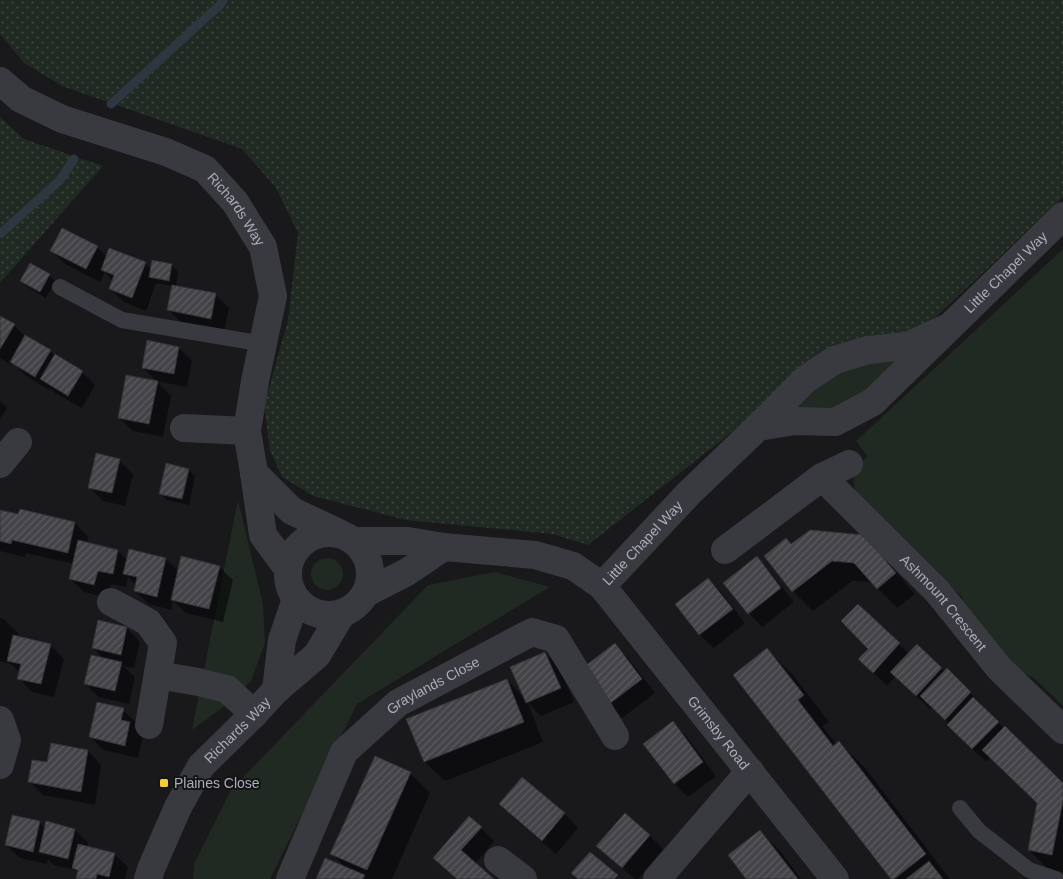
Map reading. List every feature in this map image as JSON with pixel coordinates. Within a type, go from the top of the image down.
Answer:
[{"type":"street","name":"Richards Way","points":[[0,81],[21,99],[62,119],[166,152],[205,169],[235,202],[263,247],[273,296],[255,381],[247,431],[263,535],[288,569]]},
{"type":"street","name":"Little Chapel Way","points":[[758,427],[795,421],[835,422],[872,402],[1063,216]]},
{"type":"street","name":"Little Chapel Way","points":[[348,537],[408,541],[444,547],[535,555],[573,566],[602,586],[689,493],[806,378],[835,360],[868,350],[907,346],[947,328]]},
{"type":"street","points":[[184,428],[247,431]]},
{"type":"street","points":[[0,464],[18,442]]},
{"type":"street","points":[[725,550],[822,477],[849,464]]},
{"type":"street","points":[[254,473],[292,511],[348,537],[366,554],[370,568],[370,579],[366,593]]},
{"type":"street","name":"Ashmount Crescent","points":[[822,477],[937,591],[999,668],[1063,730]]},
{"type":"street","points":[[348,537],[327,532],[313,536],[301,543],[292,555],[288,569],[290,587],[296,599],[309,610],[323,615],[342,613],[354,607],[366,593],[408,572],[444,547]]},
{"type":"street","name":"Grimsby Road","points":[[602,586],[835,879]]},
{"type":"street","name":"Richards Way","points":[[276,690],[282,640],[296,599]]},
{"type":"street","points":[[111,602],[148,622],[163,643],[149,725]]},
{"type":"street","name":"Richards Way","points":[[148,879],[178,808],[201,766],[276,690],[317,655],[342,613]]},
{"type":"street","name":"Graylands Close","points":[[290,879],[344,752],[398,703],[532,632],[556,638],[615,736]]},
{"type":"street","points":[[158,675],[227,689],[254,714]]},
{"type":"street","points":[[0,720],[6,740],[0,765]]},
{"type":"street","points":[[657,879],[750,771]]},
{"type":"street","points":[[498,860],[523,879]]},
{"type":"lane","points":[[60,287],[122,320],[264,344]]},
{"type":"lane","points":[[960,808],[979,831],[1029,870],[1056,879]]},
{"type":"shaded area","points":[[0,0],[1063,0],[1063,197],[920,332],[825,355],[722,440],[588,545],[552,534],[406,520],[313,496],[282,477],[270,450],[264,406],[288,320],[298,233],[276,188],[242,149],[62,86],[24,63],[0,34]]},
{"type":"shaded area","points":[[0,117],[24,139],[103,166],[0,283]]},
{"type":"shaded area","points":[[1063,249],[1063,706],[1035,679],[1009,668],[957,606],[963,598],[861,502],[855,492],[854,481],[856,472],[867,456],[856,441]]},
{"type":"shaded area","points":[[869,360],[898,362],[852,404],[821,414],[797,408],[836,369]]},
{"type":"shaded area","points":[[238,500],[263,604],[265,643],[251,681],[226,705],[192,730]]},
{"type":"shaded area","points":[[327,558],[333,559],[338,563],[342,568],[342,580],[338,585],[333,589],[327,590],[321,589],[316,585],[312,580],[311,574],[312,568],[316,563],[321,559]]},
{"type":"shaded area","points":[[495,572],[550,587],[357,704],[270,879],[193,879],[194,864],[231,790],[428,585]]},
{"type":"building","points":[[62,228],[98,246],[86,269],[50,251]]},
{"type":"building","points":[[109,248],[146,262],[132,298],[109,289],[114,275],[101,270]]},
{"type":"building","points":[[152,260],[172,264],[169,281],[149,277]]},
{"type":"building","points":[[30,263],[50,274],[40,292],[20,281]]},
{"type":"building","points":[[172,285],[216,293],[211,319],[167,310]]},
{"type":"building","points":[[0,316],[15,324],[0,349]]},
{"type":"building","points":[[25,335],[51,350],[35,377],[10,362]]},
{"type":"building","points":[[147,340],[179,347],[174,374],[142,368]]},
{"type":"building","points":[[55,354],[83,371],[68,396],[40,379]]},
{"type":"building","points":[[126,375],[158,381],[149,424],[118,418]]},
{"type":"building","points":[[96,453],[120,459],[112,493],[88,488]]},
{"type":"building","points":[[166,463],[189,469],[182,499],[159,494]]},
{"type":"building","points":[[20,509],[75,522],[68,553],[12,540],[11,544],[0,541],[0,510],[18,514]]},
{"type":"building","points":[[810,530],[864,535],[896,573],[877,589],[854,563],[832,561],[792,592],[764,556],[786,538],[791,544]]},
{"type":"building","points":[[78,540],[118,550],[113,574],[98,571],[94,585],[69,579]]},
{"type":"building","points":[[129,549],[166,558],[157,597],[134,591],[137,577],[123,574]]},
{"type":"building","points":[[181,556],[220,566],[209,609],[171,600]]},
{"type":"building","points":[[757,556],[781,588],[748,614],[723,583]]},
{"type":"building","points":[[708,578],[733,609],[699,635],[675,604]]},
{"type":"building","points":[[858,604],[900,643],[873,673],[858,659],[868,649],[841,621]]},
{"type":"building","points":[[98,620],[127,627],[121,655],[92,648]]},
{"type":"building","points":[[13,635],[51,644],[41,684],[17,679],[21,664],[7,661]]},
{"type":"building","points":[[615,643],[642,679],[608,705],[580,670]]},
{"type":"building","points":[[917,644],[942,668],[916,696],[890,672]]},
{"type":"building","points":[[767,648],[804,695],[798,700],[833,746],[839,741],[926,854],[894,879],[891,879],[733,675]]},
{"type":"building","points":[[545,652],[561,688],[526,703],[510,667]]},
{"type":"building","points":[[91,655],[122,662],[115,691],[84,684]]},
{"type":"building","points":[[947,668],[971,692],[945,720],[920,696]]},
{"type":"building","points":[[507,679],[524,722],[424,762],[406,719]]},
{"type":"building","points":[[973,697],[999,722],[972,749],[947,725]]},
{"type":"building","points":[[97,702],[124,708],[121,720],[130,722],[125,746],[89,737]]},
{"type":"building","points":[[673,721],[703,762],[674,784],[643,744]]},
{"type":"building","points":[[1005,726],[1063,783],[1063,801],[1052,855],[1028,850],[1037,803],[982,750]]},
{"type":"building","points":[[51,743],[88,750],[81,792],[28,782],[32,760],[47,762]]},
{"type":"building","points":[[375,756],[411,772],[367,870],[330,854]]},
{"type":"building","points":[[522,777],[565,813],[542,841],[499,804]]},
{"type":"building","points":[[625,813],[650,835],[622,868],[596,846]]},
{"type":"building","points":[[12,815],[40,821],[33,852],[5,845]]},
{"type":"building","points":[[469,816],[482,827],[461,850],[494,879],[457,879],[433,858]]},
{"type":"building","points":[[46,821],[75,829],[68,859],[39,852]]},
{"type":"building","points":[[760,830],[798,879],[746,879],[728,855]]},
{"type":"building","points":[[78,844],[115,853],[109,877],[97,874],[96,879],[76,879],[78,870],[72,868]]},
{"type":"building","points":[[590,852],[618,875],[614,879],[578,879],[571,873]]},
{"type":"building","points":[[325,858],[365,875],[363,879],[316,879]]},
{"type":"building","points":[[929,861],[943,879],[906,879]]},
{"type":"waterway","points":[[111,104],[220,5],[223,0]]},
{"type":"waterway","points":[[0,234],[60,180],[74,159]]},
{"type":"place","name":"Plaines Close","points":[[164,783]]}]
